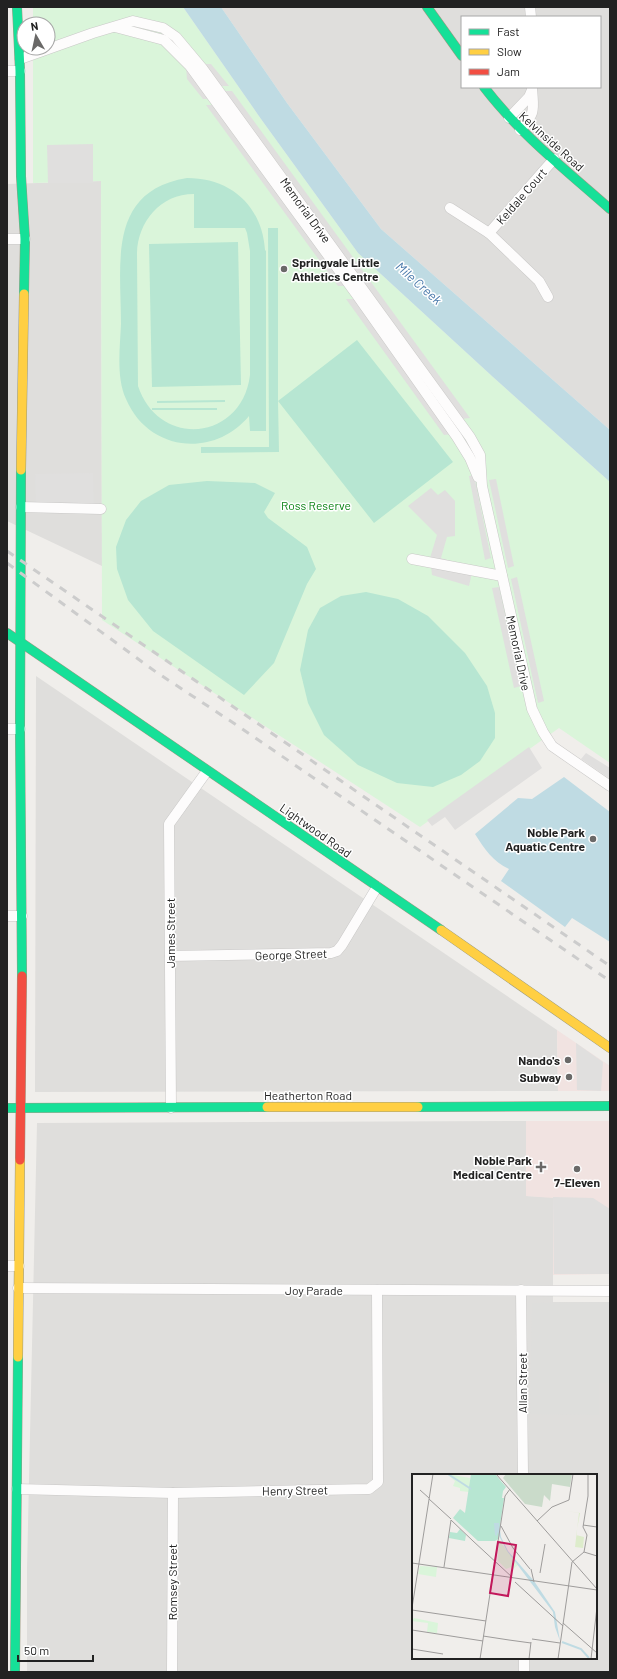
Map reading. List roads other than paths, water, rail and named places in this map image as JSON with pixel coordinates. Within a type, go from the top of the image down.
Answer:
[{"type":"main road","points":[[15,1672],[22,916],[20,643],[25,239],[21,176],[20,59],[17,7]]},
{"type":"main road","points":[[427,7],[461,55]]},
{"type":"main road","name":"Kelvinside Road","points":[[485,88],[520,130],[610,209]]},
{"type":"main road","name":"Lightwood Road","points":[[7,634],[238,791],[377,888],[530,990],[574,1024],[610,1048]]},
{"type":"main road","name":"Heatherton Road","points":[[7,1108],[610,1106]]},
{"type":"street","name":"Memorial Drive","points":[[20,59],[113,26],[164,40],[190,66],[458,437],[470,458],[482,486],[532,709],[543,732],[552,746],[610,786]]},
{"type":"street","points":[[7,72],[20,71]]},
{"type":"street","points":[[509,118],[524,103],[532,89]]},
{"type":"street","points":[[520,130],[529,120],[534,111],[532,89]]},
{"type":"street","name":"Keldale Court","points":[[489,233],[554,159]]},
{"type":"street","name":"Keldale Court","points":[[450,208],[489,233],[540,281],[548,297]]},
{"type":"street","points":[[7,239],[25,239]]},
{"type":"street","points":[[21,508],[101,509]]},
{"type":"street","points":[[412,559],[502,576]]},
{"type":"street","points":[[7,729],[20,729]]},
{"type":"street","name":"James Street","points":[[171,1108],[169,824],[207,771]]},
{"type":"street","name":"George Street","points":[[170,956],[331,954],[337,951],[342,945],[377,888]]},
{"type":"street","points":[[7,916],[22,916]]},
{"type":"street","points":[[7,1266],[19,1266]]},
{"type":"street","name":"Joy Parade","points":[[18,1288],[610,1291]]},
{"type":"street","name":"Henry Street","points":[[17,1490],[173,1493],[369,1489],[378,1482],[377,1290]]},
{"type":"street","name":"Allan Street","points":[[521,1290],[523,1474]]},
{"type":"street","name":"Romsey Street","points":[[172,1672],[173,1493]]},
{"type":"street","points":[[524,1659],[524,1672]]},
{"type":"water","name":"Mile Creek","points":[[183,7],[221,7],[287,103],[381,229],[610,430],[610,482],[358,253],[261,119]]},
{"type":"water","points":[[564,777],[610,812],[610,942],[572,918],[565,927],[501,881],[509,869],[494,859],[475,834],[518,798],[532,799]]},
{"type":"railway","points":[[7,551],[610,966]]},
{"type":"railway","points":[[7,563],[156,672],[235,724],[610,981]]},
{"type":"place","name":"Springvale Little Athletics Centre","points":[[284,269]]},
{"type":"place","name":"Noble Park Aquatic Centre","points":[[593,839]]},
{"type":"place","name":"Nando's","points":[[568,1060]]},
{"type":"place","name":"Subway","points":[[569,1077]]},
{"type":"place","name":"Noble Park Medical Centre","points":[[541,1167]]},
{"type":"place","name":"7-Eleven","points":[[577,1169]]},
{"type":"park label","name":"Ross Reserve","points":[[316,505]]}]
